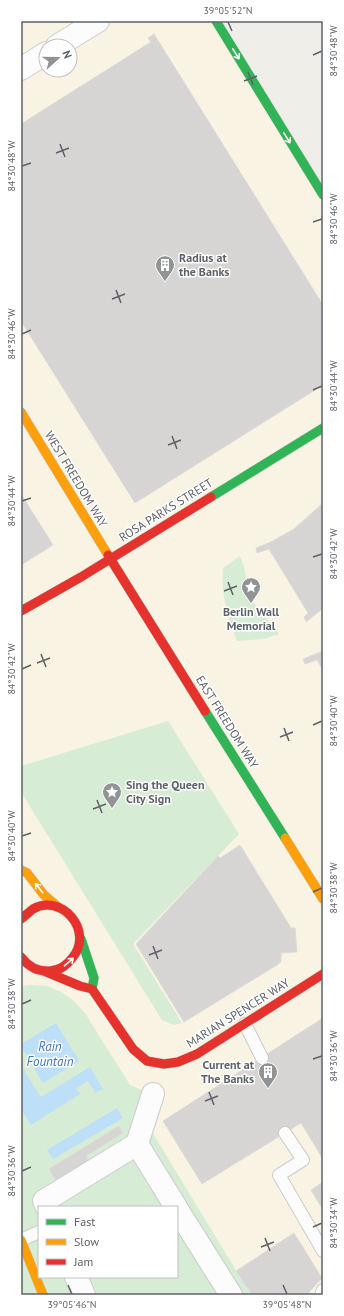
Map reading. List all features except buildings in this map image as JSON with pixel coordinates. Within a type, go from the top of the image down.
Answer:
[{"type":"main road","points":[[216,21],[323,195]]},
{"type":"main road","name":"WEST FREEDOM WAY","points":[[21,412],[110,559]]},
{"type":"main road","name":"ROSA PARKS STREET","points":[[21,611],[110,559],[323,428]]},
{"type":"main road","name":"EAST FREEDOM WAY","points":[[110,559],[323,899]]},
{"type":"main road","points":[[21,870],[27,873],[44,895],[74,918],[79,928],[81,939],[94,978],[92,989],[80,986],[44,971],[32,968],[21,969]]},
{"type":"main road","points":[[21,919],[27,912],[37,907],[47,905],[57,906]]},
{"type":"main road","points":[[44,971],[55,970],[70,963],[74,959],[79,949],[81,939]]},
{"type":"main road","points":[[21,957],[32,968]]},
{"type":"main road","name":"MARIAN SPENCER WAY","points":[[92,989],[133,1049],[148,1060],[164,1064],[178,1062],[196,1054],[323,974]]},
{"type":"main road","points":[[21,1240],[43,1295]]},
{"type":"street","points":[[70,38],[98,21]]},
{"type":"street","points":[[21,69],[38,58]]},
{"type":"street","points":[[46,1206],[44,1201],[137,1144],[152,1094]]},
{"type":"street","points":[[137,1144],[176,1206]]},
{"type":"street","points":[[178,1210],[231,1295]]},
{"type":"street","points":[[76,1278],[84,1295]]},
{"type":"lane","points":[[244,1024],[262,1058]]},
{"type":"lane","points":[[285,1133],[303,1160],[279,1176],[323,1251]]},
{"type":"lane","points":[[21,1240],[38,1232]]},
{"type":"lane","points":[[321,1295],[323,1290]]},
{"type":"shaded area","points":[[21,21],[216,21],[323,195],[323,1295],[43,1295],[21,1240]]},
{"type":"green space","points":[[240,556],[245,570],[249,597],[279,634],[264,639],[237,641],[230,622],[224,596],[223,568]]},
{"type":"green space","points":[[168,721],[239,834],[133,944],[182,1023],[174,1025],[162,1020],[21,792],[21,766]]},
{"type":"green space","points":[[31,985],[47,986],[61,992],[74,1001],[85,1013],[130,1085],[144,1091],[158,1115],[146,1122],[251,1295],[21,1295],[21,986]]},
{"type":"water","name":"Rain Fountain","points":[[56,1023],[79,1061],[43,1083],[21,1044]]},
{"type":"water","points":[[21,1066],[41,1097],[90,1067],[103,1089],[95,1093],[88,1081],[76,1088],[80,1094],[31,1125],[21,1109]]},
{"type":"water","points":[[117,1108],[123,1118],[53,1159],[47,1150]]},
{"type":"traffic: fast","points":[[216,21],[323,195]]},
{"type":"traffic: fast","points":[[211,497],[323,428]]},
{"type":"traffic: fast","points":[[205,711],[285,838]]},
{"type":"traffic: fast","points":[[81,939],[94,978],[92,989]]},
{"type":"traffic: slow","points":[[21,412],[108,555]]},
{"type":"traffic: slow","points":[[285,838],[323,899]]},
{"type":"traffic: slow","points":[[21,870],[27,873],[44,895],[57,906]]},
{"type":"traffic: slow","points":[[21,1240],[43,1295]]},
{"type":"traffic: jam","points":[[21,611],[81,577],[211,497]]},
{"type":"traffic: jam","points":[[108,555],[205,711]]},
{"type":"traffic: jam","points":[[21,919],[33,909],[44,905],[54,906],[63,910],[71,917],[77,926],[80,936],[78,947],[73,957],[66,965],[57,970],[46,971],[37,969],[30,966],[21,957]]},
{"type":"traffic: jam","points":[[44,971],[80,986],[92,989],[133,1049],[147,1061],[164,1064],[178,1062],[197,1054],[323,974]]},
{"type":"place","name":"Radius at the Banks","points":[[165,282]]},
{"type":"place","name":"Berlin Wall Memorial","points":[[251,604]]},
{"type":"place","name":"Sing the Queen City Sign","points":[[112,809]]},
{"type":"place","name":"Current at The Banks","points":[[268,1089]]}]
